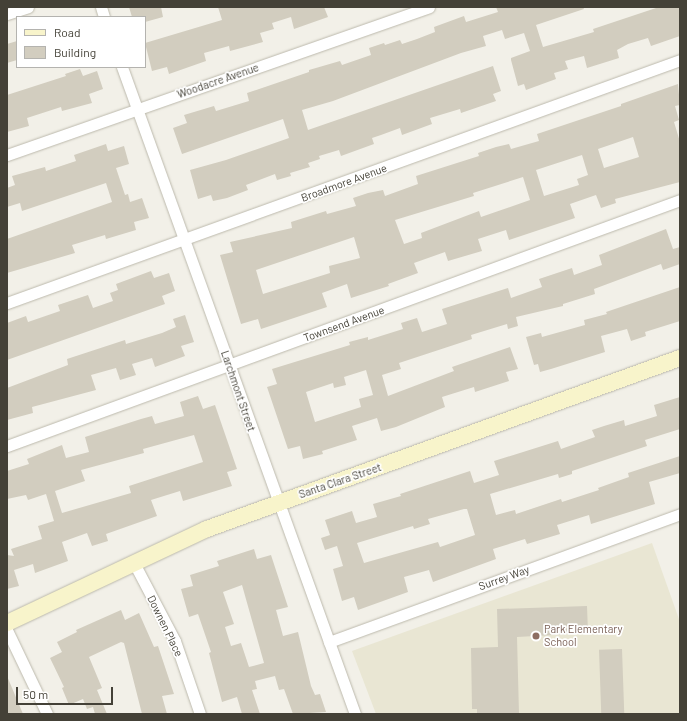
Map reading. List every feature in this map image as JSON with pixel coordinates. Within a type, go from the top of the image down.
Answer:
[{"type":"main road","name":"Santa Clara Street","points":[[7,623],[207,530],[680,358]]},
{"type":"street","points":[[7,14],[28,7]]},
{"type":"street","name":"Woodacre Avenue","points":[[7,155],[429,7]]},
{"type":"street","name":"Broadmore Avenue","points":[[7,303],[185,241],[680,60]]},
{"type":"street","name":"Larchmont Street","points":[[122,68],[230,367],[277,504],[355,714]]},
{"type":"street","name":"Townsend Avenue","points":[[7,446],[230,367],[680,200]]},
{"type":"street","name":"Surrey Way","points":[[329,642],[680,514]]},
{"type":"street","name":"Downen Place","points":[[134,563],[175,641],[200,714]]},
{"type":"street","points":[[7,630],[47,714]]},
{"type":"shaded area","name":"Park Elementary School","points":[[652,543],[680,622],[680,714],[376,714],[352,651]]},
{"type":"building","points":[[129,7],[161,7],[163,17],[146,22],[146,16],[132,16]]},
{"type":"building","points":[[218,7],[324,7],[328,17],[294,29],[291,17],[272,23],[274,29],[260,33],[263,42],[230,51],[229,46],[204,53],[206,61],[169,74],[167,67],[152,71],[146,43],[222,20]]},
{"type":"building","points":[[496,7],[583,7],[584,9],[536,25],[543,47],[594,32],[593,29],[659,7],[680,7],[680,36],[651,46],[648,38],[628,44],[617,50],[619,58],[587,68],[584,56],[565,61],[568,69],[554,73],[556,79],[526,90],[524,84],[518,86],[511,60],[511,58],[530,51],[524,33],[505,39],[502,30],[483,36],[486,46],[461,53],[333,101],[302,110],[308,130],[493,66],[501,91],[493,94],[496,101],[461,113],[460,109],[430,118],[432,124],[402,135],[400,128],[372,138],[374,144],[341,156],[339,150],[319,156],[320,159],[308,163],[310,167],[290,173],[291,176],[277,180],[275,174],[246,185],[248,190],[227,198],[213,201],[211,195],[198,199],[190,170],[226,160],[289,138],[283,119],[182,154],[173,128],[187,123],[184,115],[214,106],[216,111],[249,101],[247,93],[309,72],[309,70],[340,61],[342,65],[371,55],[369,48],[384,43],[385,45],[400,40],[402,44],[417,39],[435,32],[434,27],[464,16],[466,22],[498,12]]},
{"type":"building","points":[[16,41],[16,60],[7,63],[7,44]]},
{"type":"building","points":[[80,69],[83,76],[97,71],[103,89],[89,94],[92,103],[62,111],[61,107],[27,118],[29,126],[7,132],[7,95],[66,76],[65,74]]},
{"type":"building","points":[[678,84],[680,105],[675,106],[679,120],[674,122],[680,142],[680,182],[615,199],[616,203],[601,208],[596,195],[570,204],[575,218],[509,240],[506,230],[478,239],[482,251],[448,261],[445,252],[414,263],[418,273],[388,284],[389,286],[351,298],[347,284],[322,293],[327,307],[261,329],[258,319],[241,324],[220,255],[233,252],[230,242],[292,228],[291,222],[326,211],[327,214],[356,206],[353,198],[368,193],[383,190],[385,196],[418,184],[416,176],[479,156],[478,153],[496,147],[509,144],[511,149],[539,141],[537,134],[621,106],[621,104]],"holes":[[[633,137],[639,157],[604,168],[598,149]],[[582,155],[588,175],[577,179],[579,185],[544,196],[536,170]],[[523,177],[530,200],[481,217],[479,211],[421,233],[422,238],[404,244],[395,220],[474,196],[473,193]],[[354,237],[360,258],[329,266],[330,273],[263,294],[256,270]]]},
{"type":"building","points":[[106,144],[108,151],[124,146],[129,164],[116,168],[125,195],[128,194],[130,202],[142,198],[149,218],[134,222],[136,230],[106,239],[105,235],[72,245],[75,253],[7,273],[7,239],[112,202],[106,183],[22,211],[20,203],[7,207],[7,188],[15,185],[12,176],[45,167],[46,171],[76,161],[74,155]]},
{"type":"building","points":[[666,229],[673,249],[680,247],[680,264],[663,270],[661,264],[594,289],[595,294],[563,304],[563,306],[516,317],[518,326],[508,329],[507,324],[471,335],[472,339],[399,363],[401,369],[382,375],[388,396],[454,371],[452,367],[510,347],[518,369],[506,372],[509,381],[475,392],[474,387],[442,397],[445,407],[396,427],[381,431],[377,418],[352,426],[357,440],[322,451],[323,454],[303,459],[300,446],[288,449],[267,387],[277,384],[272,369],[350,345],[349,342],[368,337],[368,340],[403,329],[401,323],[417,318],[422,332],[447,324],[442,309],[508,288],[511,298],[542,287],[539,279],[572,268],[574,275],[602,265],[599,255]],"holes":[[[366,370],[373,395],[359,399],[361,407],[315,422],[306,392],[333,383],[334,388],[346,385],[344,377]]]},
{"type":"building","points":[[151,271],[154,278],[169,273],[175,291],[162,296],[165,304],[7,360],[7,323],[26,316],[28,322],[60,311],[58,305],[88,295],[93,308],[113,301],[110,293],[118,290],[116,284]]},
{"type":"building","points":[[680,287],[680,321],[645,332],[646,336],[631,341],[627,329],[601,336],[605,352],[551,369],[540,372],[538,364],[534,365],[526,337],[541,333],[542,337],[585,325],[584,320],[607,314],[606,312]]},
{"type":"building","points":[[185,315],[194,342],[181,346],[185,356],[155,367],[152,358],[132,364],[136,375],[120,380],[116,368],[91,375],[96,390],[32,407],[33,413],[7,420],[7,388],[68,365],[67,359],[125,340],[126,344],[162,333],[176,327],[173,319]]},
{"type":"building","points":[[198,396],[203,409],[215,405],[237,469],[227,472],[232,486],[183,501],[180,491],[151,500],[157,516],[106,534],[108,541],[92,546],[87,533],[62,542],[68,561],[35,573],[33,564],[14,570],[19,586],[7,589],[7,555],[14,556],[11,549],[42,539],[38,526],[54,521],[46,494],[28,500],[26,495],[7,499],[7,471],[29,464],[27,459],[62,445],[66,458],[89,452],[85,437],[141,419],[152,416],[155,424],[184,416],[180,402]],"holes":[[[194,435],[203,462],[129,486],[131,493],[62,513],[55,491],[85,481],[81,470],[144,453],[143,449]]]},
{"type":"building","points":[[680,397],[680,429],[645,440],[647,446],[572,471],[572,474],[559,478],[558,474],[490,494],[496,515],[515,510],[516,514],[561,499],[562,502],[599,490],[598,488],[629,477],[628,473],[680,456],[680,473],[649,482],[655,504],[591,524],[589,515],[557,525],[560,534],[527,544],[525,539],[493,549],[496,559],[433,582],[429,570],[404,577],[408,592],[358,610],[354,597],[342,601],[333,569],[343,566],[337,546],[325,550],[321,538],[330,535],[325,520],[352,511],[356,523],[377,517],[373,504],[401,496],[400,494],[470,471],[474,483],[499,475],[494,461],[558,441],[561,449],[595,437],[592,430],[624,420],[625,426],[657,416],[654,405]],"holes":[[[467,509],[475,535],[440,547],[438,542],[364,563],[357,543],[413,526],[414,529],[430,524],[428,519]]]},
{"type":"building","points":[[254,549],[257,559],[271,555],[288,607],[276,610],[283,636],[298,632],[311,686],[315,695],[320,694],[326,712],[293,714],[284,689],[279,690],[275,676],[255,681],[257,689],[252,690],[260,714],[242,714],[237,697],[222,702],[209,653],[211,652],[198,614],[189,617],[181,589],[193,586],[190,575],[219,566],[217,561]],"holes":[[[242,585],[264,663],[249,667],[241,643],[231,646],[225,627],[234,624],[223,592]]]},
{"type":"building","points":[[587,606],[588,633],[517,637],[519,714],[477,714],[477,709],[472,709],[471,648],[498,647],[497,609]]},
{"type":"building","points":[[121,610],[125,620],[139,613],[154,647],[158,646],[174,694],[162,696],[167,714],[142,714],[124,643],[121,642],[89,657],[102,688],[97,690],[107,714],[95,714],[93,707],[87,709],[83,699],[69,705],[62,688],[64,687],[50,658],[62,652],[57,642],[77,632],[76,630]]},
{"type":"building","points":[[622,649],[624,714],[601,714],[599,650]]},
{"type":"building","points":[[7,676],[23,714],[7,714]]},
{"type":"place","name":"Park Elementary School","points":[[536,636]]}]
